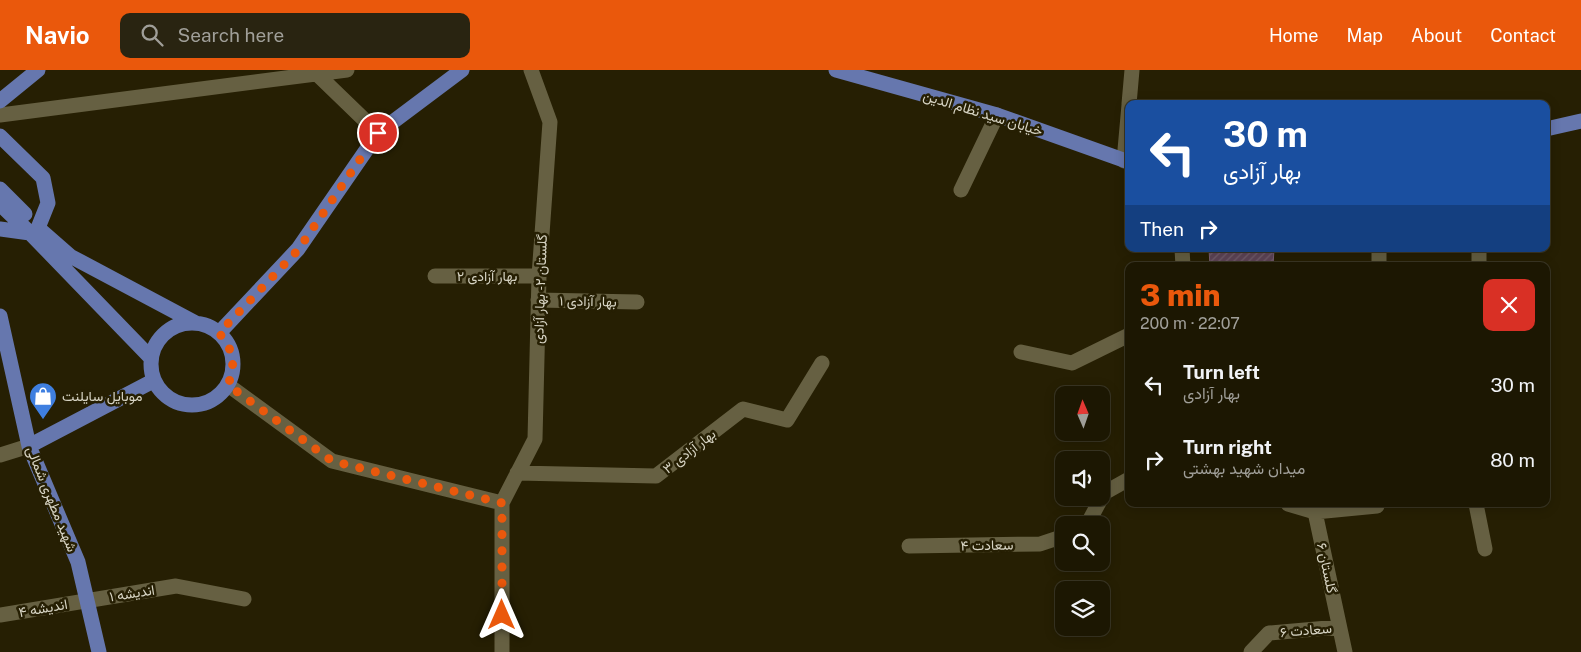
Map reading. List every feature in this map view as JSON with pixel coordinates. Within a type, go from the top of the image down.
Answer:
[{"type":"main road","points":[[0,101],[38,70]]},
{"type":"main road","points":[[219,333],[298,250],[378,133],[462,70]]},
{"type":"main road","name":"خیابان سید نظام الدین","points":[[836,70],[997,115],[1125,162]]},
{"type":"main road","points":[[1550,128],[1581,122]]},
{"type":"main road","points":[[0,136],[43,178],[48,203],[34,230]]},
{"type":"main road","points":[[0,189],[34,230],[150,357]]},
{"type":"main road","points":[[0,204],[70,256],[196,323],[208,326],[219,333],[228,344],[233,358],[233,372],[228,385],[220,396],[208,403],[194,406],[181,405],[168,399],[153,381],[150,357],[154,345],[172,328],[183,324],[196,323]]},
{"type":"main road","points":[[0,229],[34,230]]},
{"type":"main road","name":"شهید مطهری شمالی","points":[[0,316],[29,446],[78,562],[99,652]]},
{"type":"main road","points":[[29,446],[153,381]]},
{"type":"street","points":[[0,115],[347,70]]},
{"type":"street","name":"گلستان ۲ - بهار آزادی","points":[[502,503],[535,439],[538,276],[550,122],[531,70]]},
{"type":"street","points":[[1129,100],[1132,70]]},
{"type":"street","points":[[316,74],[378,133]]},
{"type":"street","points":[[961,190],[997,115]]},
{"type":"street","name":"بهار آزادی ۲","points":[[435,276],[538,276]]},
{"type":"street","name":"بهار آزادی ۱","points":[[538,300],[637,302]]},
{"type":"street","points":[[1020,352],[1072,363],[1125,336]]},
{"type":"street","name":"بهار آزادی ۳","points":[[517,473],[656,476],[743,409],[787,420],[822,363]]},
{"type":"street","points":[[228,385],[332,461],[502,503],[502,652]]},
{"type":"street","points":[[0,455],[29,446]]},
{"type":"street","points":[[1092,516],[1104,493],[1125,480]]},
{"type":"street","points":[[1298,507],[1315,512],[1367,507]]},
{"type":"street","points":[[1477,507],[1485,549]]},
{"type":"street","name":"گلستان ۶","points":[[1315,512],[1345,652]]},
{"type":"street","name":"سعادت ۴","points":[[909,546],[1040,544],[1055,539]]},
{"type":"street","name":"اندیشه ۱","points":[[87,600],[176,586],[244,599]]},
{"type":"street","name":"اندیشه ۴","points":[[0,615],[87,600]]},
{"type":"street","name":"سعادت ۶","points":[[1251,652],[1269,633],[1339,627]]},
{"type":"building","points":[[1209,252],[1274,252],[1273,262],[1210,262]]},
{"type":"place","name":"موبایل سایلنت","points":[[43,420]]},
{"type":"route","points":[[378,133],[298,250],[219,333],[228,344],[233,358],[233,372],[228,385],[332,461],[502,503],[502,615]]}]
